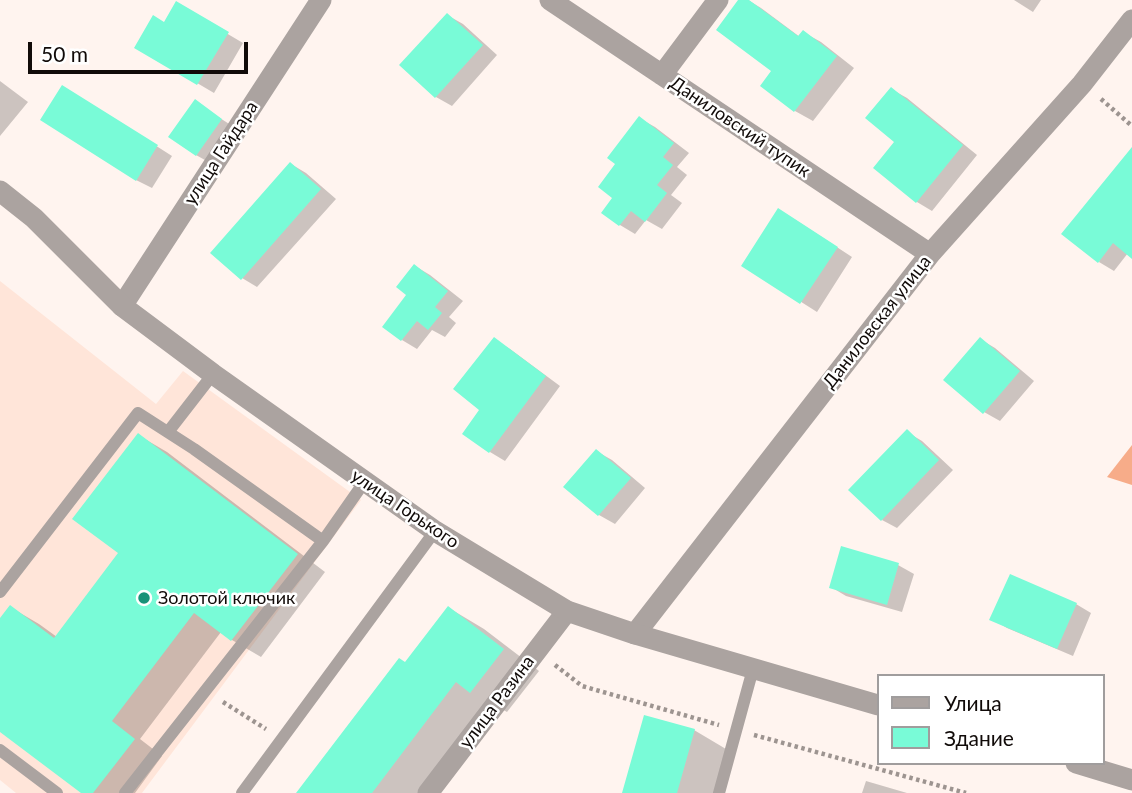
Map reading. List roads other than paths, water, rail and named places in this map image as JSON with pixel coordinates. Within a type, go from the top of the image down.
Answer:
[{"type":"street","name":"улица Гайдара","points":[[122,306],[321,0]]},
{"type":"street","name":"Даниловский тупик","points":[[550,0],[930,254]]},
{"type":"street","points":[[662,75],[718,0]]},
{"type":"street","name":"Даниловская улица","points":[[635,634],[930,254],[1082,84],[1132,20]]},
{"type":"street","name":"улица Горького","points":[[0,191],[34,218],[122,306],[213,374],[435,531],[567,611],[635,634],[876,704]]},
{"type":"street","name":"улица Разина","points":[[428,793],[567,611]]},
{"type":"street","points":[[1083,765],[1132,780]]},
{"type":"lane","points":[[168,432],[213,374]]},
{"type":"lane","points":[[0,592],[138,413],[323,541]]},
{"type":"lane","points":[[125,793],[323,541],[365,481]]},
{"type":"lane","points":[[242,793],[435,531]]},
{"type":"lane","points":[[719,793],[753,669]]},
{"type":"lane","points":[[0,750],[57,793]]},
{"type":"place","name":"Золотой ключик","points":[[144,598]]}]
